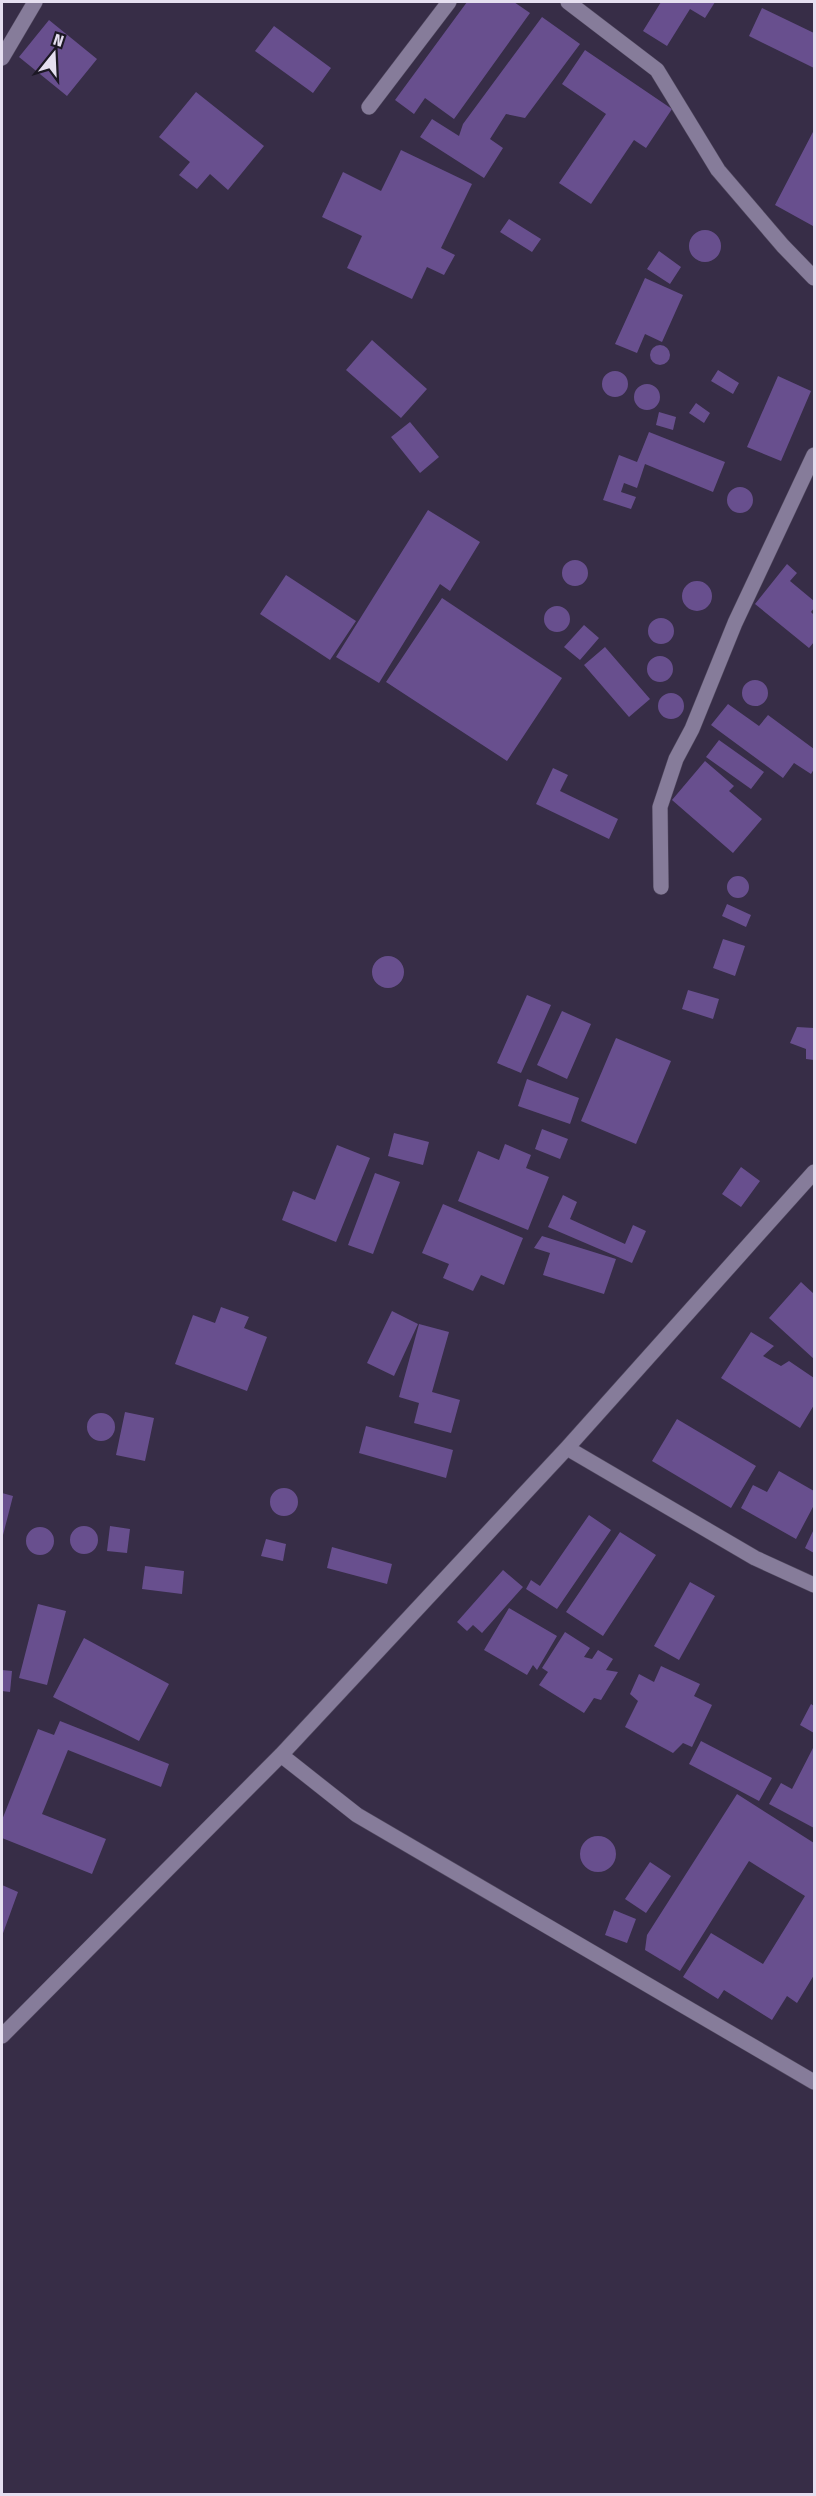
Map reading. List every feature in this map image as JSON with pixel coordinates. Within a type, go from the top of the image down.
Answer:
[{"type":"street","points":[[2,58],[35,2]]},
{"type":"street","points":[[369,107],[449,2]]},
{"type":"street","points":[[568,2],[657,70],[718,171],[814,278]]},
{"type":"street","points":[[661,887],[660,807],[676,759],[692,729],[735,623],[814,455]]},
{"type":"street","points":[[2,2036],[281,1755],[567,1448],[814,1172]]},
{"type":"street","points":[[567,1448],[755,1558],[814,1585]]},
{"type":"street","points":[[281,1755],[357,1815],[814,2082]]},
{"type":"building","points":[[467,2],[514,2],[530,13],[454,119],[425,98],[414,114],[395,100]]},
{"type":"building","points":[[661,2],[715,2],[705,18],[690,9],[667,46],[643,31]]},
{"type":"building","points":[[762,8],[814,33],[814,68],[749,36]]},
{"type":"building","points":[[542,17],[580,44],[525,118],[506,114],[490,139],[503,148],[484,178],[420,137],[432,119],[459,136],[463,124]]},
{"type":"building","points":[[49,20],[97,59],[67,96],[19,57]]},
{"type":"building","points":[[274,26],[331,68],[313,93],[255,51]]},
{"type":"building","points":[[585,50],[672,109],[646,148],[634,140],[591,204],[559,183],[606,114],[562,84]]},
{"type":"building","points":[[196,92],[264,146],[228,190],[210,174],[197,189],[179,175],[190,162],[159,137]]},
{"type":"building","points":[[814,130],[814,223],[813,226],[775,205]]},
{"type":"building","points":[[401,150],[472,184],[441,248],[455,255],[444,275],[427,267],[412,299],[347,268],[362,236],[322,217],[343,172],[381,191]]},
{"type":"building","points":[[509,219],[541,239],[532,252],[500,232]]},
{"type":"building","points":[[705,230],[716,235],[721,246],[716,257],[705,262],[694,257],[689,246],[694,235]]},
{"type":"building","points":[[659,251],[681,267],[670,284],[647,269]]},
{"type":"building","points":[[645,278],[683,295],[662,342],[645,334],[637,353],[615,344]]},
{"type":"building","points":[[372,340],[427,389],[401,418],[346,370]]},
{"type":"building","points":[[660,345],[667,348],[670,355],[667,362],[660,365],[653,362],[650,355],[653,348]]},
{"type":"building","points":[[718,370],[739,383],[733,394],[711,381]]},
{"type":"building","points":[[615,371],[624,375],[628,384],[624,393],[615,397],[606,393],[602,384],[606,375]]},
{"type":"building","points":[[778,376],[811,391],[781,461],[747,447]]},
{"type":"building","points":[[647,384],[656,388],[660,397],[656,406],[647,410],[638,406],[634,397],[638,388]]},
{"type":"building","points":[[696,403],[710,413],[704,423],[689,413]]},
{"type":"building","points":[[659,412],[676,417],[673,430],[656,425]]},
{"type":"building","points":[[410,422],[439,457],[420,473],[391,437]]},
{"type":"building","points":[[649,432],[725,462],[713,492],[645,464],[637,488],[624,483],[621,492],[636,497],[631,509],[603,500],[619,455],[637,462]]},
{"type":"building","points":[[740,487],[749,491],[753,500],[749,509],[740,513],[731,509],[727,500],[731,491]]},
{"type":"building","points":[[428,510],[480,542],[450,591],[440,584],[379,683],[336,657]]},
{"type":"building","points":[[575,560],[584,564],[588,573],[584,582],[575,586],[566,582],[562,573],[566,564]]},
{"type":"building","points":[[787,564],[797,573],[790,581],[814,601],[814,608],[811,612],[814,615],[814,642],[809,648],[755,604]]},
{"type":"building","points":[[286,575],[356,621],[330,660],[260,614]]},
{"type":"building","points":[[697,581],[707,586],[712,596],[707,606],[697,611],[687,606],[682,596],[687,586]]},
{"type":"building","points":[[442,598],[562,678],[507,761],[386,682]]},
{"type":"building","points":[[557,606],[566,610],[570,619],[566,628],[557,632],[548,628],[544,619],[548,610]]},
{"type":"building","points":[[661,618],[670,622],[674,631],[670,640],[661,644],[652,640],[648,631],[652,622]]},
{"type":"building","points":[[584,625],[599,638],[580,660],[564,647]]},
{"type":"building","points":[[605,647],[650,699],[629,717],[584,665]]},
{"type":"building","points":[[660,656],[669,660],[673,669],[669,678],[660,682],[651,678],[647,669],[651,660]]},
{"type":"building","points":[[755,680],[764,684],[768,693],[764,702],[755,706],[746,702],[742,693],[746,684]]},
{"type":"building","points":[[671,693],[680,697],[684,706],[680,715],[671,719],[662,715],[658,706],[662,697]]},
{"type":"building","points":[[728,704],[759,726],[768,715],[814,749],[814,769],[811,774],[794,763],[783,778],[711,725]]},
{"type":"building","points":[[719,740],[764,772],[751,789],[706,757]]},
{"type":"building","points":[[705,761],[734,786],[729,791],[762,819],[733,853],[672,800]]},
{"type":"building","points":[[553,768],[568,775],[560,791],[618,819],[609,839],[536,804]]},
{"type":"building","points":[[738,876],[746,879],[749,887],[746,895],[738,898],[730,895],[727,887],[730,879]]},
{"type":"building","points":[[727,904],[751,915],[746,927],[722,916]]},
{"type":"building","points":[[723,939],[745,946],[735,976],[713,968]]},
{"type":"building","points":[[388,956],[399,961],[404,972],[399,983],[388,988],[377,983],[372,972],[377,961]]},
{"type":"building","points":[[688,990],[719,999],[713,1019],[682,1009]]},
{"type":"building","points":[[527,995],[551,1005],[521,1073],[497,1063]]},
{"type":"building","points":[[562,1011],[591,1024],[567,1079],[537,1065]]},
{"type":"building","points":[[797,1027],[814,1028],[814,1060],[806,1059],[806,1049],[790,1043]]},
{"type":"building","points":[[616,1038],[671,1061],[636,1144],[581,1121]]},
{"type":"building","points":[[527,1079],[579,1098],[570,1124],[518,1106]]},
{"type":"building","points":[[542,1129],[568,1139],[560,1159],[535,1149]]},
{"type":"building","points":[[394,1133],[429,1142],[423,1165],[388,1156]]},
{"type":"building","points":[[505,1144],[531,1155],[526,1168],[549,1177],[528,1230],[458,1201],[478,1151],[499,1160]]},
{"type":"building","points":[[337,1145],[370,1158],[336,1242],[282,1220],[293,1191],[315,1200]]},
{"type":"building","points":[[741,1167],[760,1181],[741,1207],[722,1194]]},
{"type":"building","points":[[375,1173],[400,1182],[373,1254],[348,1245]]},
{"type":"building","points":[[563,1195],[577,1202],[570,1219],[625,1244],[633,1225],[646,1231],[632,1263],[548,1227]]},
{"type":"building","points":[[443,1204],[523,1238],[504,1285],[481,1275],[473,1291],[443,1278],[449,1264],[422,1253]]},
{"type":"building","points":[[542,1236],[616,1259],[604,1294],[543,1275],[550,1253],[534,1248]]},
{"type":"building","points":[[801,1282],[814,1294],[814,1359],[769,1318]]},
{"type":"building","points":[[221,1307],[249,1317],[244,1328],[267,1337],[247,1391],[175,1364],[193,1315],[215,1323]]},
{"type":"building","points":[[392,1311],[418,1324],[394,1376],[367,1363]]},
{"type":"building","points":[[419,1324],[449,1332],[432,1392],[460,1400],[451,1433],[414,1423],[419,1403],[399,1397]]},
{"type":"building","points":[[751,1332],[774,1346],[763,1356],[781,1366],[789,1361],[814,1378],[814,1405],[800,1428],[721,1378]]},
{"type":"building","points":[[125,1412],[154,1418],[145,1461],[116,1455]]},
{"type":"building","points":[[101,1413],[111,1417],[115,1427],[111,1437],[101,1441],[91,1437],[87,1427],[91,1417]]},
{"type":"building","points":[[677,1419],[756,1466],[731,1508],[652,1461]]},
{"type":"building","points":[[366,1426],[453,1450],[446,1478],[359,1453]]},
{"type":"building","points":[[779,1471],[814,1491],[814,1505],[796,1539],[741,1508],[753,1485],[767,1492]]},
{"type":"building","points":[[284,1488],[294,1492],[298,1502],[294,1512],[284,1516],[274,1512],[270,1502],[274,1492]]},
{"type":"building","points":[[2,1493],[13,1496],[2,1539]]},
{"type":"building","points":[[589,1515],[611,1530],[557,1609],[526,1589],[531,1580],[540,1586]]},
{"type":"building","points":[[84,1526],[94,1530],[98,1540],[94,1550],[84,1554],[74,1550],[70,1540],[74,1530]]},
{"type":"building","points":[[110,1526],[130,1529],[127,1553],[107,1551]]},
{"type":"building","points":[[40,1527],[50,1531],[54,1541],[50,1551],[40,1555],[30,1551],[26,1541],[30,1531]]},
{"type":"building","points":[[814,1529],[814,1553],[805,1548]]},
{"type":"building","points":[[620,1532],[656,1555],[603,1636],[566,1612]]},
{"type":"building","points":[[266,1539],[286,1544],[283,1561],[261,1556]]},
{"type":"building","points":[[332,1547],[392,1564],[387,1584],[327,1568]]},
{"type":"building","points":[[145,1566],[184,1571],[182,1594],[142,1589]]},
{"type":"building","points":[[503,1570],[523,1587],[482,1633],[473,1625],[467,1631],[457,1622]]},
{"type":"building","points":[[690,1582],[715,1596],[679,1660],[654,1646]]},
{"type":"building","points":[[38,1604],[66,1611],[47,1685],[19,1678]]},
{"type":"building","points":[[509,1608],[557,1636],[537,1670],[533,1665],[527,1675],[484,1650]]},
{"type":"building","points":[[565,1632],[590,1648],[584,1657],[592,1659],[598,1650],[613,1659],[606,1670],[618,1672],[601,1700],[594,1698],[584,1713],[539,1685],[548,1672],[542,1668]]},
{"type":"building","points":[[84,1638],[169,1684],[139,1741],[53,1697]]},
{"type":"building","points":[[661,1666],[700,1684],[694,1696],[712,1705],[692,1747],[683,1743],[673,1753],[625,1727],[638,1701],[630,1694],[639,1674],[654,1682]]},
{"type":"building","points":[[2,1670],[12,1671],[10,1692],[2,1691]]},
{"type":"building","points":[[811,1704],[814,1706],[814,1733],[800,1725]]},
{"type":"building","points":[[60,1721],[169,1764],[161,1787],[68,1750],[42,1814],[106,1839],[92,1874],[2,1838],[2,1820],[38,1729],[54,1735]]},
{"type":"building","points":[[701,1741],[772,1778],[759,1801],[689,1764]]},
{"type":"building","points":[[814,1746],[814,1828],[769,1804],[781,1783],[792,1789]]},
{"type":"building","points":[[737,1794],[814,1843],[814,1975],[797,2003],[787,1996],[772,2020],[724,1990],[718,1999],[683,1977],[711,1933],[763,1964],[805,1896],[749,1861],[680,1971],[645,1950],[647,1935]]},
{"type":"building","points":[[598,1836],[610,1842],[616,1854],[610,1866],[598,1872],[586,1866],[580,1854],[586,1842]]},
{"type":"building","points":[[650,1862],[671,1876],[646,1913],[625,1899]]},
{"type":"building","points":[[2,1885],[18,1892],[2,1936]]},
{"type":"building","points":[[614,1910],[636,1919],[627,1943],[605,1935]]}]
